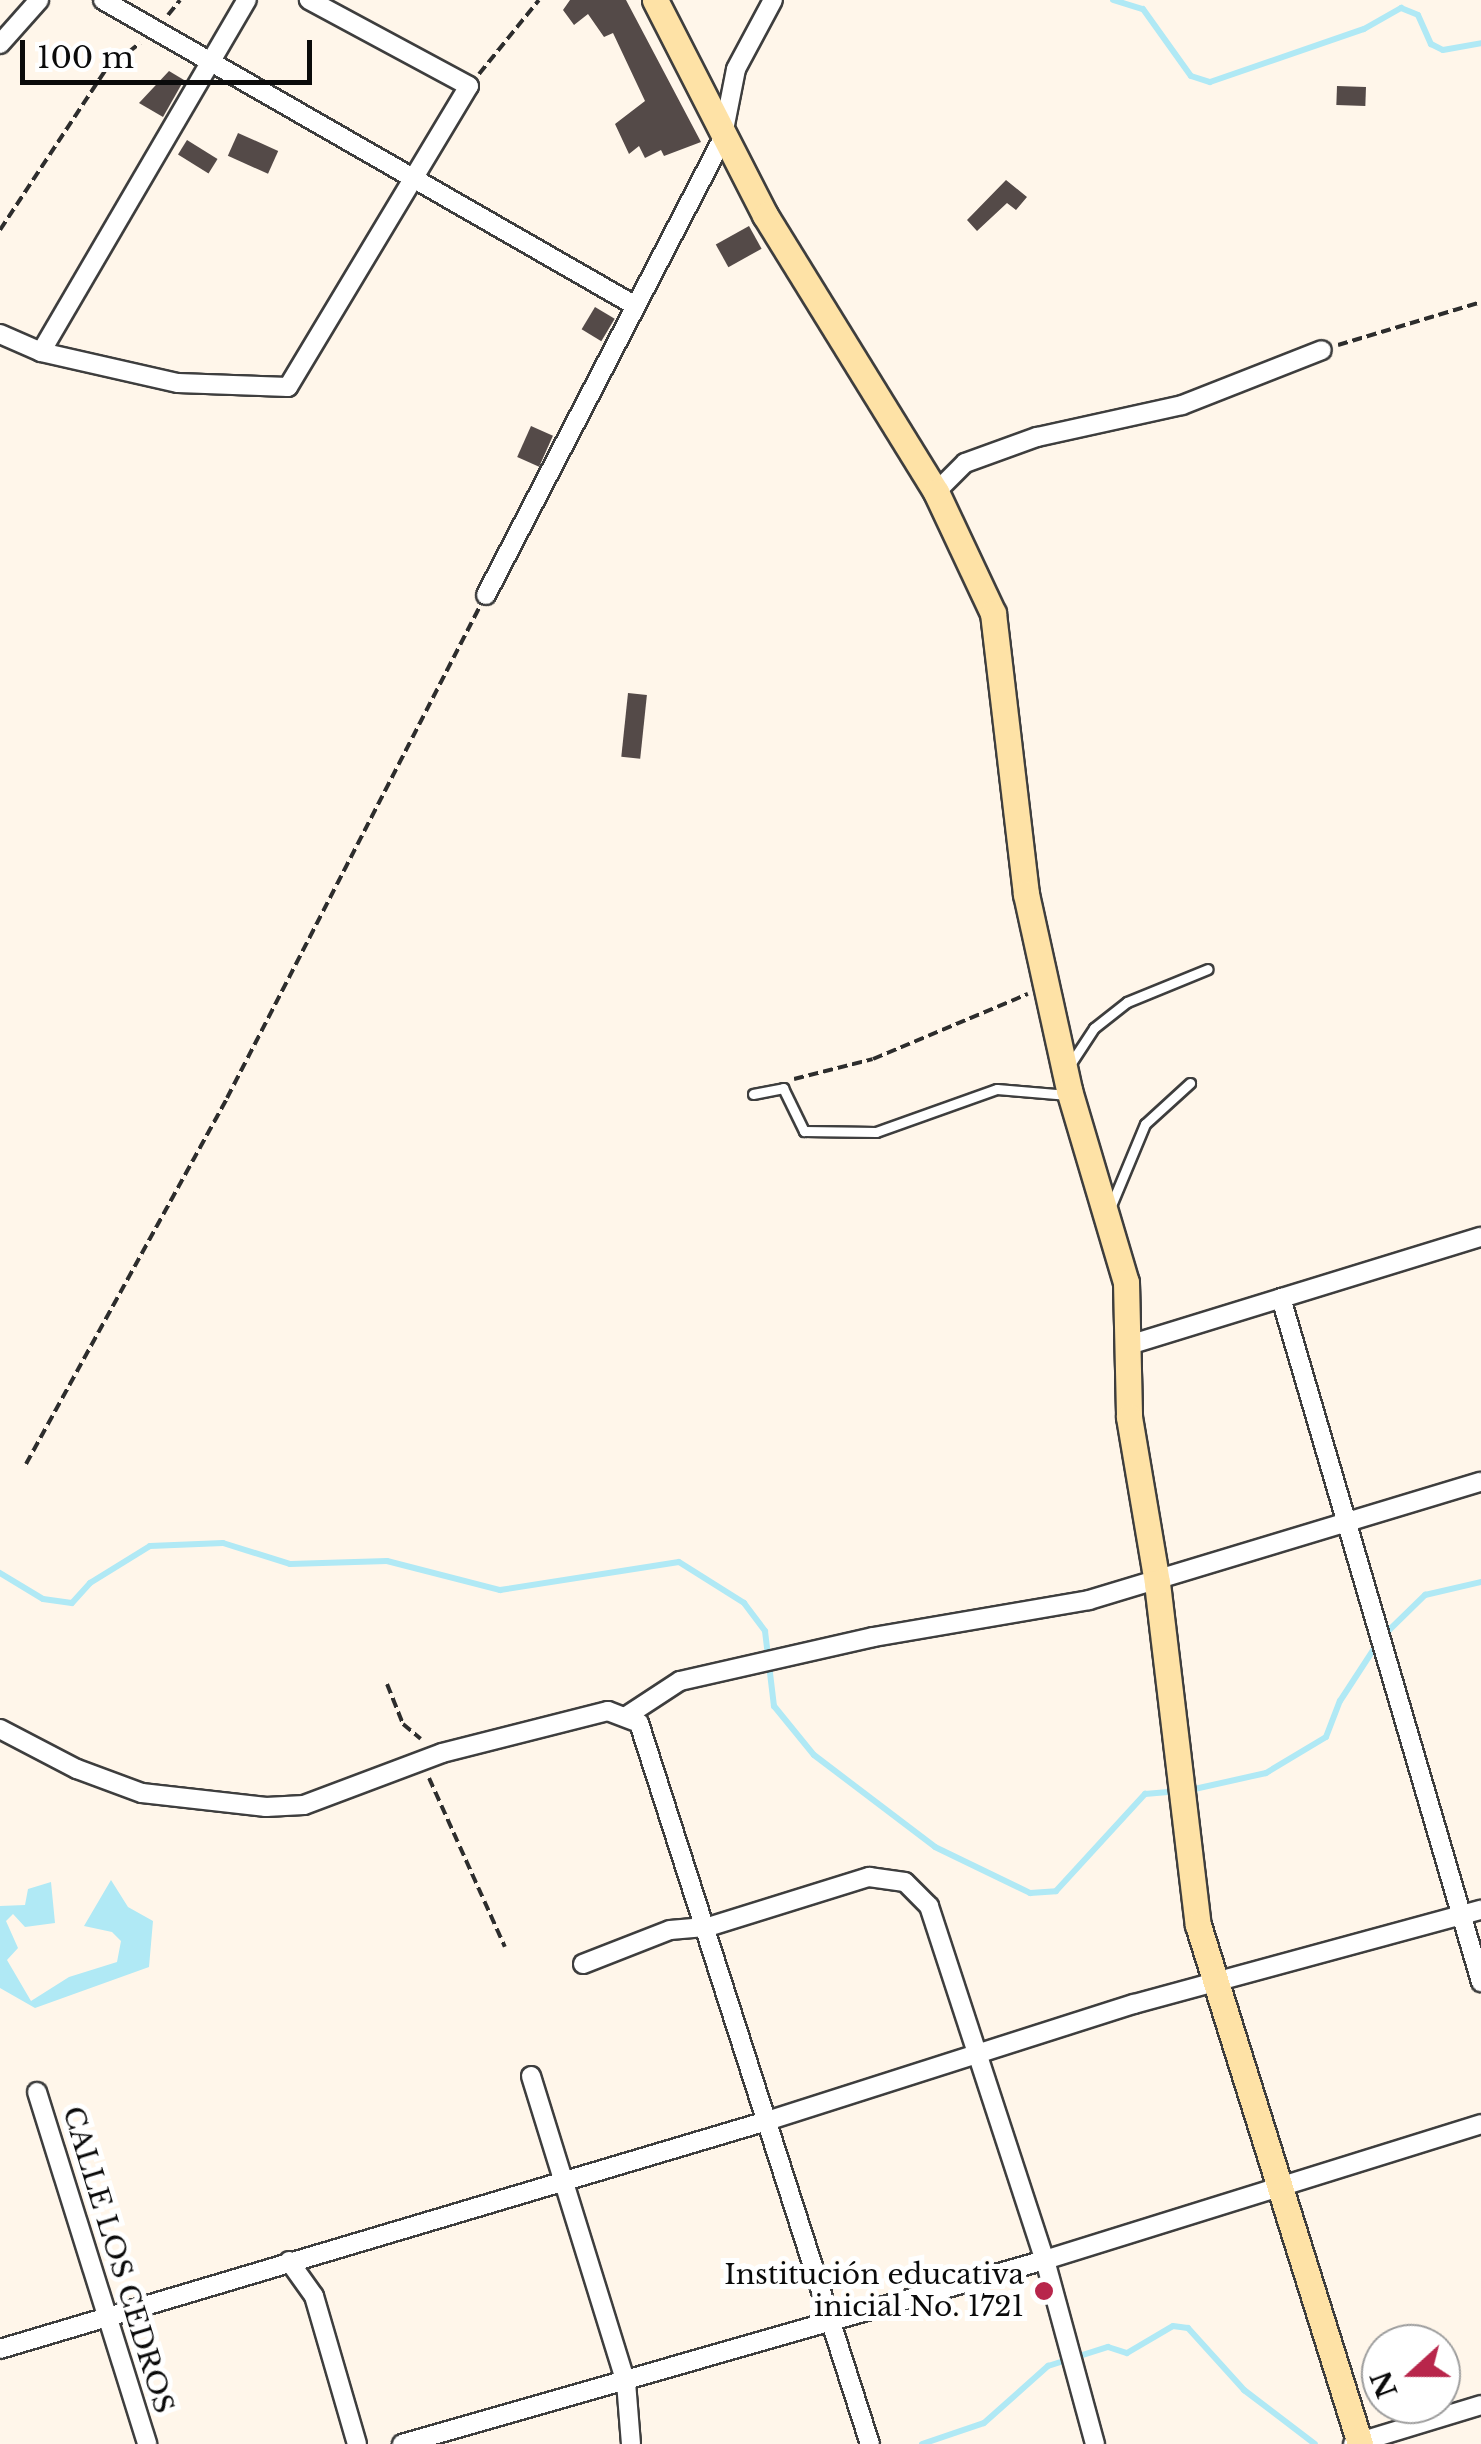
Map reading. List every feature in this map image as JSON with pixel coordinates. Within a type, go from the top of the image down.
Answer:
[{"type":"street","points":[[0,44],[39,0]]},
{"type":"street","points":[[102,0],[634,306]]},
{"type":"street","points":[[41,352],[247,0]]},
{"type":"street","points":[[0,334],[41,352],[178,383],[288,388],[469,86],[309,0]]},
{"type":"street","points":[[655,0],[722,140],[936,492],[993,614],[1004,666],[1017,849],[1068,1085],[1126,1282],[1129,1417],[1157,1583],[1182,1838],[1214,1988],[1357,2443],[1481,2405]]},
{"type":"street","points":[[486,595],[722,140],[736,69],[773,0]]},
{"type":"street","points":[[936,492],[965,463],[1038,437],[1182,405],[1322,350]]},
{"type":"street","points":[[1130,1345],[1481,1238]]},
{"type":"street","points":[[1282,1298],[1481,1982]]},
{"type":"street","points":[[0,1729],[77,1770],[202,1805],[304,1805],[442,1753],[608,1711],[628,1714],[680,1681],[772,1657],[1157,1583],[1481,1482]]},
{"type":"street","points":[[628,1714],[647,1737],[870,2444]]},
{"type":"street","points":[[584,1964],[670,1930],[708,1926],[869,1877],[904,1882],[929,1906],[1045,2260],[1095,2444]]},
{"type":"street","points":[[0,2350],[770,2120],[1134,2004],[1214,1988],[1481,1910]]},
{"type":"street","points":[[530,2076],[626,2382],[631,2444]]},
{"type":"street","name":"CALLE LOS CEDROS","points":[[37,2092],[147,2444]]},
{"type":"street","points":[[402,2444],[1045,2260],[1481,2124]]},
{"type":"street","points":[[288,2262],[314,2296],[358,2444]]},
{"type":"lane","points":[[753,1094],[783,1088],[791,1095],[796,1122],[804,1131],[876,1132],[997,1089],[1068,1085],[1094,1028],[1127,1002],[1208,970]]},
{"type":"lane","points":[[1107,1216],[1145,1124],[1190,1083]]},
{"type":"path","points":[[0,230],[105,72],[154,31],[180,0]]},
{"type":"path","points":[[469,86],[539,0]]},
{"type":"path","points":[[1322,350],[1433,311],[1481,302]]},
{"type":"path","points":[[26,1464],[227,1098],[486,595]]},
{"type":"path","points":[[783,1088],[798,1075],[873,1059],[1046,986]]},
{"type":"path","points":[[387,1684],[402,1724],[442,1753]]},
{"type":"path","points":[[422,1761],[504,1948]]},
{"type":"water","points":[[111,1880],[128,1907],[153,1921],[149,1967],[35,2008],[0,1988],[0,1906],[25,1905],[28,1889],[51,1882],[55,1923],[25,1927],[13,1914],[6,1921],[18,1948],[7,1960],[31,2001],[69,1977],[117,1962],[121,1941],[112,1932],[84,1926]]},
{"type":"building","points":[[570,0],[626,0],[701,142],[664,156],[661,150],[645,158],[639,146],[629,154],[615,124],[645,101],[613,33],[604,37],[588,14],[574,25],[563,10]]},
{"type":"building","points":[[169,71],[184,80],[163,117],[139,103]]},
{"type":"building","points":[[1337,86],[1366,87],[1365,106],[1336,105]]},
{"type":"building","points":[[238,133],[278,151],[268,174],[228,156]]},
{"type":"building","points":[[187,140],[218,159],[209,173],[178,154]]},
{"type":"building","points":[[1006,180],[1027,197],[1016,210],[1007,203],[977,231],[967,220]]},
{"type":"building","points":[[749,226],[762,249],[728,267],[716,244]]},
{"type":"building","points":[[595,307],[615,319],[601,341],[582,329]]},
{"type":"building","points":[[531,426],[553,436],[539,467],[517,457]]},
{"type":"building","points":[[628,693],[647,695],[640,759],[621,757]]},
{"type":"waterway","points":[[1113,0],[1143,9],[1191,76],[1210,82],[1364,29],[1401,8],[1418,15],[1431,44],[1443,50],[1481,43]]},
{"type":"waterway","points":[[0,1573],[43,1599],[72,1603],[90,1583],[150,1546],[223,1543],[290,1564],[387,1561],[500,1590],[679,1562],[744,1603],[765,1631],[774,1706],[814,1755],[935,1847],[1030,1893],[1056,1891],[1145,1794],[1177,1791]]},
{"type":"waterway","points":[[1190,1790],[1266,1773],[1326,1737],[1340,1701],[1381,1638],[1425,1595],[1481,1582]]},
{"type":"waterway","points":[[922,2444],[984,2423],[1048,2366],[1108,2347],[1127,2353],[1173,2326],[1188,2328],[1244,2390],[1315,2444]]},
{"type":"place","name":"Institución educativa inicial No. 1721","points":[[1044,2291]]}]
